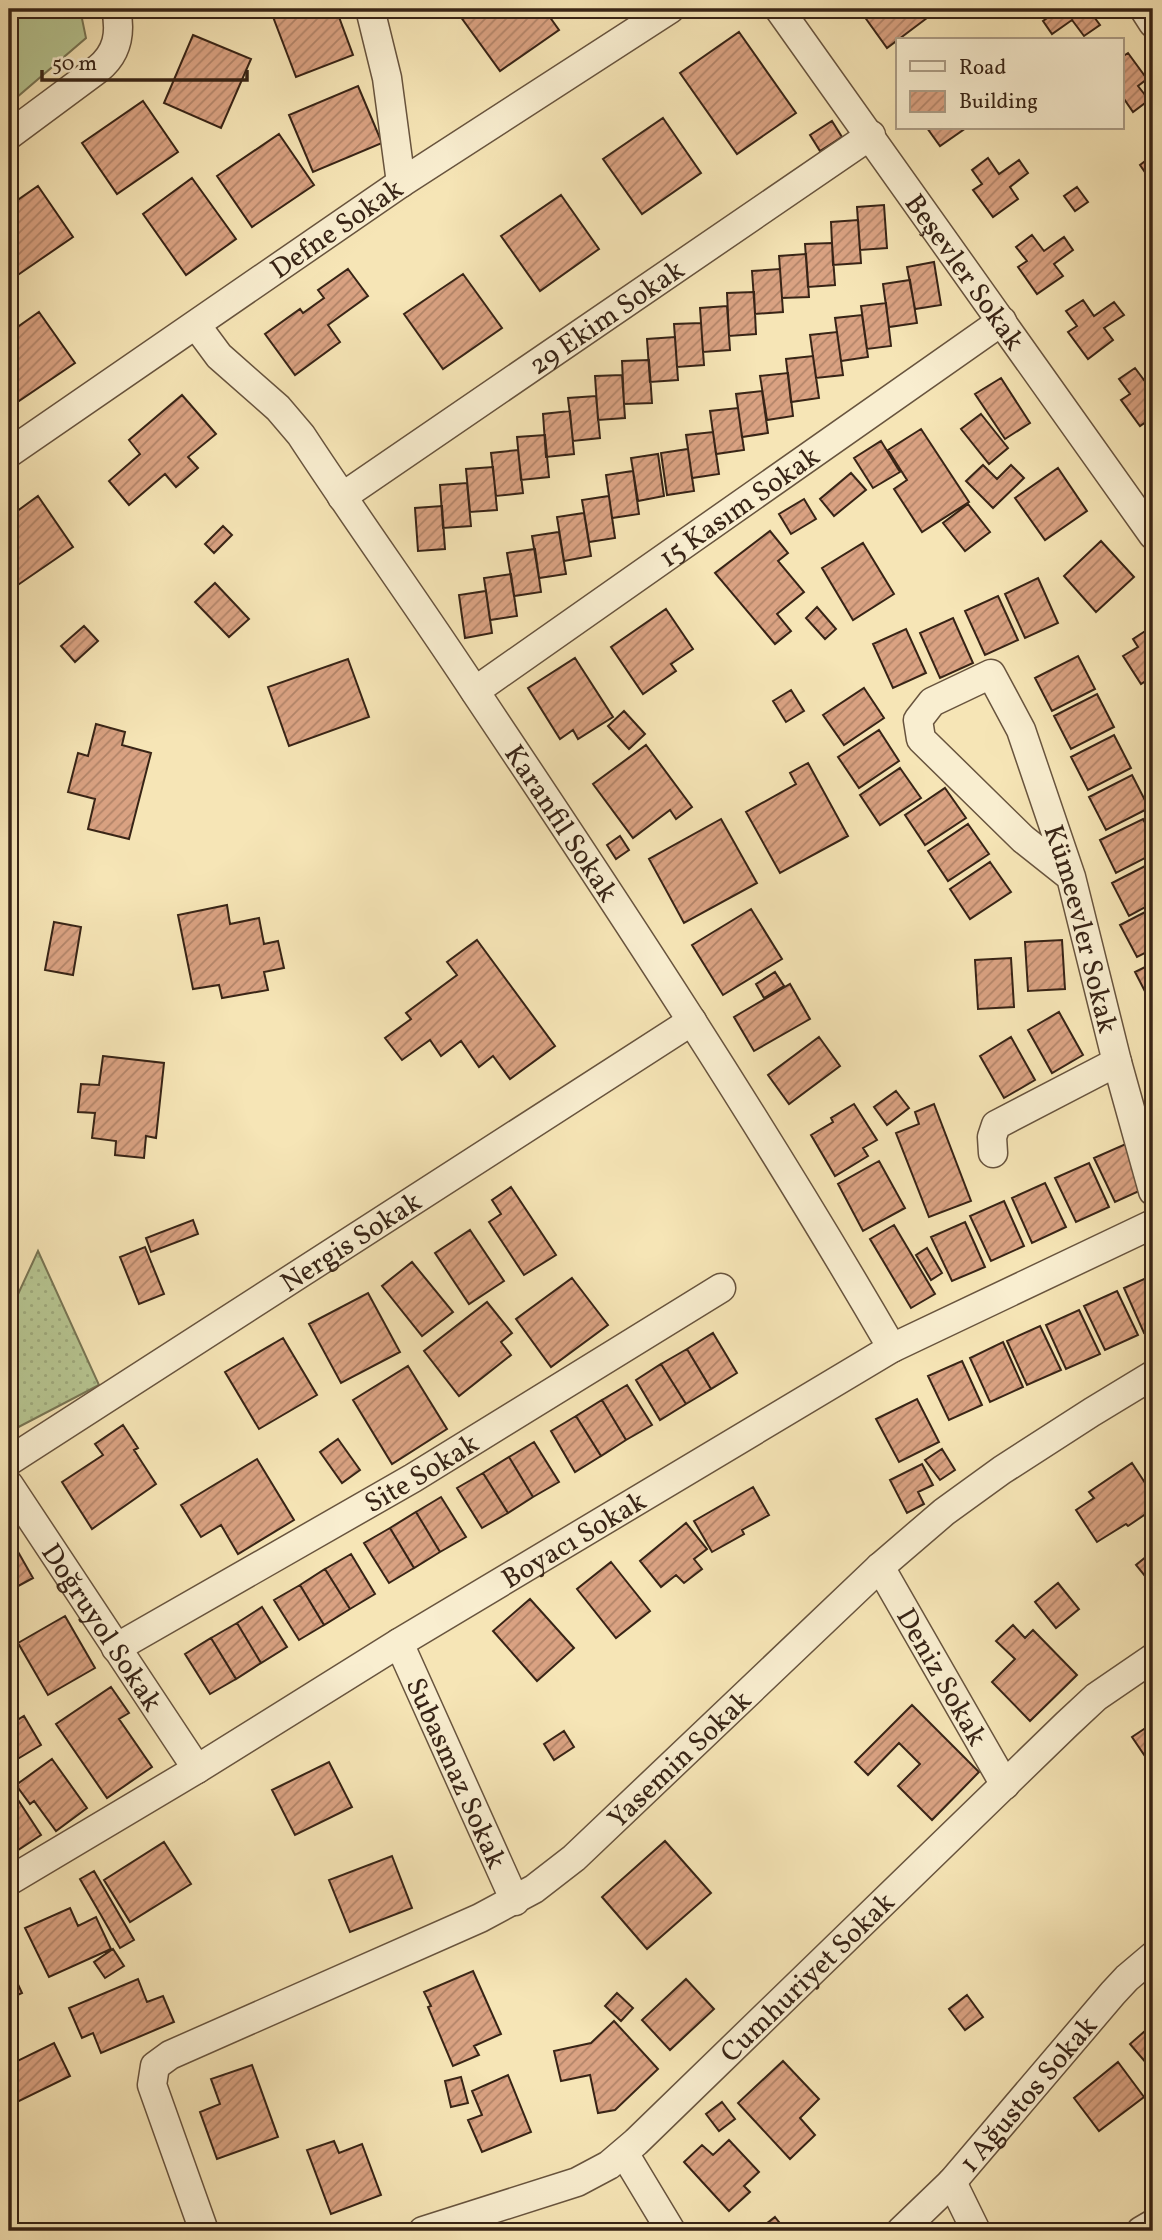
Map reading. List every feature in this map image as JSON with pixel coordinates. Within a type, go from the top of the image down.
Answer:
[{"type":"street","points":[[9,135],[111,57],[118,38],[116,9]]},
{"type":"street","points":[[370,9],[387,78],[401,183]]},
{"type":"street","name":"Defne Sokak","points":[[9,453],[401,183],[670,9]]},
{"type":"street","name":"Beşevler Sokak","points":[[779,9],[1153,535]]},
{"type":"street","points":[[1143,9],[1153,23]]},
{"type":"street","name":"29 Ekim Sokak","points":[[342,497],[871,135]]},
{"type":"street","name":"15 Kasım Sokak","points":[[475,691],[1002,321]]},
{"type":"street","name":"Karanfil Sokak","points":[[196,325],[219,356],[278,408],[301,435],[475,691],[692,1021],[788,1171],[892,1348]]},
{"type":"street","name":"Kümeevler Sokak","points":[[1071,877],[1023,839],[921,739],[918,720],[932,702],[991,674],[1021,730],[1071,877],[1117,1062],[1153,1191]]},
{"type":"street","name":"Nergis Sokak","points":[[9,1461],[692,1021]]},
{"type":"street","points":[[993,1153],[992,1137],[996,1125],[1117,1062]]},
{"type":"street","name":"Boyacı Sokak","points":[[9,1881],[197,1769],[399,1643],[892,1348],[1153,1224]]},
{"type":"street","name":"Site Sokak","points":[[116,1648],[413,1478],[721,1288]]},
{"type":"street","name":"Yasemin Sokak","points":[[204,2231],[152,2085],[155,2066],[170,2055],[515,1900],[544,1882],[574,1858],[880,1567],[944,1512],[1002,1470],[1153,1375]]},
{"type":"street","name":"Doğruyol Sokak","points":[[9,1485],[197,1769]]},
{"type":"street","name":"Deniz Sokak","points":[[880,1567],[1005,1785]]},
{"type":"street","name":"Subasmaz Sokak","points":[[399,1643],[515,1900]]},
{"type":"street","name":"Cumhuriyet Sokak","points":[[432,2230],[577,2182],[609,2165],[1096,1697],[1153,1658]]},
{"type":"street","name":"1 Ağustos Sokak","points":[[901,2231],[952,2182],[1113,1993],[1153,1956]]},
{"type":"street","points":[[624,2153],[671,2231]]},
{"type":"street","points":[[952,2182],[976,2231]]},
{"type":"street","points":[[1141,2231],[1153,2224]]},
{"type":"green space","points":[[9,9],[80,9],[86,38],[9,104]]},
{"type":"green space","points":[[38,1251],[99,1385],[9,1432],[9,1304],[13,1305]]},
{"type":"building","points":[[270,9],[336,9],[353,55],[296,77]]},
{"type":"building","points":[[455,9],[544,9],[559,30],[500,71]]},
{"type":"building","points":[[873,9],[932,9],[935,12],[900,38],[896,38],[896,41],[887,48],[864,16]]},
{"type":"building","points":[[1060,9],[1091,9],[1089,10],[1100,25],[1084,36],[1072,20],[1052,34],[1043,21]]},
{"type":"building","points":[[739,32],[796,113],[737,154],[680,73]]},
{"type":"building","points":[[193,35],[251,59],[221,128],[164,103]]},
{"type":"building","points":[[1128,53],[1147,79],[1138,86],[1149,100],[1133,112],[1124,99],[1124,56]]},
{"type":"building","points":[[358,86],[382,143],[313,172],[289,115]]},
{"type":"building","points":[[143,101],[178,152],[117,194],[82,143]]},
{"type":"building","points":[[663,118],[701,173],[642,214],[603,159]]},
{"type":"building","points":[[832,121],[842,137],[820,151],[810,135]]},
{"type":"building","points":[[928,130],[963,130],[940,146]]},
{"type":"building","points":[[279,134],[314,185],[252,227],[217,176]]},
{"type":"building","points":[[1153,155],[1153,175],[1149,178],[1140,165]]},
{"type":"building","points":[[988,158],[999,174],[1019,160],[1028,173],[1010,187],[1018,199],[993,217],[973,190],[982,184],[972,170]]},
{"type":"building","points":[[192,178],[236,239],[186,275],[143,214]]},
{"type":"building","points":[[38,186],[73,237],[12,279],[9,275],[9,206]]},
{"type":"building","points":[[1077,187],[1088,202],[1075,211],[1064,196]]},
{"type":"building","points":[[561,195],[599,249],[540,291],[501,236]]},
{"type":"building","points":[[884,205],[887,248],[860,250],[857,207]]},
{"type":"building","points":[[858,220],[861,263],[833,265],[831,222]]},
{"type":"building","points":[[1032,235],[1044,251],[1064,237],[1073,250],[1054,264],[1063,276],[1037,294],[1018,267],[1027,261],[1016,247]]},
{"type":"building","points":[[832,243],[835,285],[808,287],[805,244]]},
{"type":"building","points":[[806,254],[809,297],[782,298],[779,256]]},
{"type":"building","points":[[934,262],[941,305],[915,309],[907,267]]},
{"type":"building","points":[[348,269],[368,296],[328,325],[340,342],[295,375],[265,334],[300,309],[303,313],[324,298],[318,290]]},
{"type":"building","points":[[780,269],[783,312],[755,314],[752,271]]},
{"type":"building","points":[[463,274],[502,328],[443,369],[404,314]]},
{"type":"building","points":[[910,280],[917,323],[889,327],[883,284]]},
{"type":"building","points":[[754,292],[756,334],[729,336],[727,293]]},
{"type":"building","points":[[1083,300],[1094,316],[1114,302],[1124,315],[1104,328],[1113,340],[1088,359],[1068,332],[1077,326],[1066,311]]},
{"type":"building","points":[[886,303],[891,346],[867,349],[861,306]]},
{"type":"building","points":[[727,306],[730,350],[703,352],[700,308]]},
{"type":"building","points":[[39,312],[75,363],[13,405],[9,398],[9,333]]},
{"type":"building","points":[[862,315],[868,357],[841,361],[835,318]]},
{"type":"building","points":[[701,323],[704,365],[677,367],[674,324]]},
{"type":"building","points":[[837,332],[843,375],[816,378],[810,335]]},
{"type":"building","points":[[675,337],[678,380],[650,382],[647,339]]},
{"type":"building","points":[[813,356],[819,398],[791,402],[786,359]]},
{"type":"building","points":[[649,360],[652,403],[624,404],[622,361]]},
{"type":"building","points":[[1135,368],[1147,384],[1153,379],[1153,417],[1140,426],[1121,400],[1130,394],[1119,379]]},
{"type":"building","points":[[788,373],[793,416],[767,420],[760,376]]},
{"type":"building","points":[[622,375],[625,418],[598,420],[595,376]]},
{"type":"building","points":[[1001,378],[1030,423],[1005,439],[975,394]]},
{"type":"building","points":[[762,391],[768,433],[742,437],[736,394]]},
{"type":"building","points":[[182,395],[216,434],[188,457],[198,468],[176,487],[165,474],[129,505],[109,481],[140,454],[129,440]]},
{"type":"building","points":[[596,396],[600,438],[573,441],[568,398]]},
{"type":"building","points":[[738,408],[744,450],[716,454],[710,411]]},
{"type":"building","points":[[570,411],[574,454],[546,457],[543,414]]},
{"type":"building","points":[[981,414],[1008,448],[989,464],[961,429]]},
{"type":"building","points":[[921,429],[969,502],[922,532],[894,489],[907,480],[888,450]]},
{"type":"building","points":[[713,432],[719,474],[692,478],[686,435]]},
{"type":"building","points":[[545,435],[549,477],[521,480],[517,437]]},
{"type":"building","points":[[881,441],[900,472],[873,488],[854,458]]},
{"type":"building","points":[[688,449],[694,491],[667,495],[661,453]]},
{"type":"building","points":[[518,450],[523,493],[496,496],[491,453]]},
{"type":"building","points":[[658,454],[664,496],[638,501],[631,458]]},
{"type":"building","points":[[983,465],[997,479],[1011,465],[1024,478],[993,508],[966,481]]},
{"type":"building","points":[[493,467],[497,510],[470,512],[466,469]]},
{"type":"building","points":[[1058,468],[1087,511],[1045,540],[1015,498]]},
{"type":"building","points":[[633,471],[639,514],[612,518],[606,475]]},
{"type":"building","points":[[851,473],[866,490],[834,516],[820,499]]},
{"type":"building","points":[[467,483],[471,526],[443,528],[440,485]]},
{"type":"building","points":[[38,496],[73,547],[12,589],[9,585],[9,517]]},
{"type":"building","points":[[609,496],[615,538],[589,542],[582,500]]},
{"type":"building","points":[[804,499],[816,519],[791,534],[779,514]]},
{"type":"building","points":[[968,504],[990,532],[965,551],[943,523]]},
{"type":"building","points":[[442,506],[445,549],[418,551],[415,508]]},
{"type":"building","points":[[584,513],[591,556],[564,561],[557,517]]},
{"type":"building","points":[[223,526],[232,535],[214,553],[205,544]]},
{"type":"building","points":[[770,531],[788,553],[778,561],[804,592],[777,614],[791,631],[775,644],[715,573]]},
{"type":"building","points":[[559,532],[566,574],[539,578],[532,536]]},
{"type":"building","points":[[1101,541],[1134,577],[1096,612],[1064,576]]},
{"type":"building","points":[[863,543],[894,594],[853,620],[822,568]]},
{"type":"building","points":[[535,549],[541,592],[514,596],[507,553]]},
{"type":"building","points":[[511,574],[517,616],[490,620],[484,578]]},
{"type":"building","points":[[1038,578],[1058,623],[1025,638],[1005,594]]},
{"type":"building","points":[[215,583],[249,619],[229,637],[195,602]]},
{"type":"building","points":[[486,591],[492,633],[465,638],[459,595]]},
{"type":"building","points":[[998,596],[1018,640],[985,655],[965,611]]},
{"type":"building","points":[[817,607],[836,629],[825,639],[806,618]]},
{"type":"building","points":[[666,609],[693,649],[671,664],[676,671],[643,694],[611,647]]},
{"type":"building","points":[[953,618],[973,663],[940,678],[920,633]]},
{"type":"building","points":[[84,626],[98,641],[75,662],[61,646]]},
{"type":"building","points":[[1153,626],[1153,676],[1141,684],[1123,656],[1138,647],[1133,639]]},
{"type":"building","points":[[906,629],[926,673],[893,688],[873,644]]},
{"type":"building","points":[[1078,656],[1095,689],[1052,711],[1035,678]]},
{"type":"building","points":[[575,658],[613,717],[578,739],[573,730],[560,739],[528,688]]},
{"type":"building","points":[[348,659],[369,717],[289,746],[268,687]]},
{"type":"building","points":[[864,688],[884,718],[844,745],[823,715]]},
{"type":"building","points":[[791,690],[804,711],[786,722],[773,701]]},
{"type":"building","points":[[1097,694],[1114,727],[1071,749],[1054,716]]},
{"type":"building","points":[[624,711],[645,734],[629,749],[608,726]]},
{"type":"building","points":[[96,724],[125,732],[122,745],[151,753],[129,839],[88,829],[95,799],[68,792],[78,753],[88,756]]},
{"type":"building","points":[[879,730],[899,761],[859,788],[838,757]]},
{"type":"building","points":[[1114,735],[1131,768],[1088,790],[1071,757]]},
{"type":"building","points":[[646,745],[692,807],[676,819],[670,810],[633,838],[593,784]]},
{"type":"building","points":[[808,763],[848,836],[780,873],[746,812],[796,784],[790,773]]},
{"type":"building","points":[[900,768],[921,798],[880,825],[860,795]]},
{"type":"building","points":[[1132,775],[1149,808],[1106,830],[1089,797]]},
{"type":"building","points":[[945,788],[966,818],[925,845],[905,815]]},
{"type":"building","points":[[721,819],[757,883],[684,923],[649,859]]},
{"type":"building","points":[[1143,819],[1153,838],[1153,854],[1116,873],[1100,840]]},
{"type":"building","points":[[968,824],[989,854],[948,881],[928,851]]},
{"type":"building","points":[[620,836],[629,850],[616,859],[607,845]]},
{"type":"building","points":[[990,862],[1011,892],[970,919],[950,889]]},
{"type":"building","points":[[1153,862],[1153,903],[1129,916],[1112,883]]},
{"type":"building","points":[[227,905],[230,924],[259,918],[264,944],[278,941],[284,968],[264,972],[268,990],[222,998],[219,985],[193,989],[178,915]]},
{"type":"building","points":[[1153,908],[1153,949],[1137,957],[1120,925]]},
{"type":"building","points":[[751,909],[782,959],[723,995],[692,945]]},
{"type":"building","points":[[54,922],[81,927],[73,975],[45,970]]},
{"type":"building","points":[[477,940],[555,1046],[510,1079],[493,1056],[479,1067],[461,1041],[441,1056],[430,1040],[402,1060],[385,1038],[411,1019],[406,1013],[457,975],[447,962]]},
{"type":"building","points":[[1062,940],[1065,989],[1028,991],[1025,942]]},
{"type":"building","points":[[1011,958],[1014,1007],[978,1009],[975,960]]},
{"type":"building","points":[[1153,963],[1153,1004],[1152,1005],[1135,972]]},
{"type":"building","points":[[775,972],[784,986],[764,998],[756,984]]},
{"type":"building","points":[[790,984],[810,1019],[754,1051],[734,1017]]},
{"type":"building","points":[[1059,1012],[1083,1055],[1052,1073],[1028,1030]]},
{"type":"building","points":[[819,1037],[840,1066],[789,1104],[768,1075]]},
{"type":"building","points":[[1011,1037],[1035,1080],[1004,1098],[980,1056]]},
{"type":"building","points":[[103,1056],[164,1063],[156,1138],[146,1136],[144,1158],[115,1155],[116,1141],[92,1138],[95,1113],[78,1112],[81,1084],[99,1085]]},
{"type":"building","points":[[896,1091],[909,1108],[887,1125],[874,1107]]},
{"type":"building","points":[[854,1104],[877,1140],[863,1148],[868,1156],[835,1176],[811,1135],[833,1122],[831,1118]]},
{"type":"building","points":[[934,1104],[971,1201],[929,1217],[896,1133],[919,1124],[915,1112]]},
{"type":"building","points":[[1128,1143],[1148,1187],[1115,1202],[1094,1158]]},
{"type":"building","points":[[879,1161],[905,1208],[863,1231],[838,1184]]},
{"type":"building","points":[[1089,1163],[1109,1207],[1076,1222],[1055,1178]]},
{"type":"building","points":[[1045,1183],[1066,1227],[1032,1243],[1012,1198]]},
{"type":"building","points":[[511,1187],[556,1255],[524,1275],[489,1222],[501,1214],[492,1200]]},
{"type":"building","points":[[1004,1201],[1024,1246],[991,1261],[970,1216]]},
{"type":"building","points":[[193,1220],[198,1234],[151,1252],[146,1238]]},
{"type":"building","points":[[965,1222],[985,1267],[952,1281],[931,1237]]},
{"type":"building","points":[[894,1225],[935,1294],[911,1308],[870,1239]]},
{"type":"building","points":[[470,1230],[504,1281],[469,1304],[435,1253]]},
{"type":"building","points":[[145,1247],[164,1294],[139,1304],[120,1257]]},
{"type":"building","points":[[927,1248],[942,1273],[931,1280],[916,1255]]},
{"type":"building","points":[[412,1262],[453,1312],[422,1336],[382,1286]]},
{"type":"building","points":[[1153,1275],[1153,1329],[1144,1333],[1124,1288]]},
{"type":"building","points":[[572,1278],[608,1325],[551,1367],[516,1319]]},
{"type":"building","points":[[1117,1291],[1138,1335],[1105,1350],[1084,1306]]},
{"type":"building","points":[[368,1293],[400,1352],[341,1383],[309,1324]]},
{"type":"building","points":[[487,1302],[512,1333],[501,1342],[511,1355],[459,1396],[424,1351]]},
{"type":"building","points":[[1079,1310],[1100,1354],[1066,1369],[1046,1325]]},
{"type":"building","points":[[1040,1326],[1061,1370],[1027,1385],[1007,1341]]},
{"type":"building","points":[[713,1333],[737,1373],[711,1389],[687,1349]]},
{"type":"building","points":[[283,1338],[317,1395],[259,1429],[225,1372]]},
{"type":"building","points":[[1003,1342],[1023,1387],[990,1402],[970,1358]]},
{"type":"building","points":[[687,1349],[711,1389],[686,1404],[661,1364]]},
{"type":"building","points":[[962,1361],[982,1405],[949,1420],[928,1376]]},
{"type":"building","points":[[661,1364],[686,1404],[660,1420],[636,1380]]},
{"type":"building","points":[[408,1366],[447,1429],[392,1464],[353,1400]]},
{"type":"building","points":[[627,1385],[652,1425],[626,1440],[602,1400]]},
{"type":"building","points":[[917,1399],[939,1442],[899,1462],[876,1419]]},
{"type":"building","points":[[602,1400],[626,1440],[601,1456],[576,1416]]},
{"type":"building","points":[[576,1416],[601,1456],[575,1472],[551,1431]]},
{"type":"building","points":[[123,1425],[138,1448],[134,1450],[156,1484],[92,1529],[62,1482],[103,1455],[95,1444]]},
{"type":"building","points":[[338,1439],[360,1470],[342,1483],[320,1452]]},
{"type":"building","points":[[534,1442],[559,1482],[533,1497],[509,1457]]},
{"type":"building","points":[[942,1449],[955,1470],[940,1480],[925,1460]]},
{"type":"building","points":[[509,1457],[533,1497],[508,1513],[483,1473]]},
{"type":"building","points":[[257,1459],[294,1520],[238,1554],[221,1525],[201,1537],[181,1505]]},
{"type":"building","points":[[1132,1463],[1153,1495],[1153,1509],[1097,1542],[1076,1510],[1094,1498],[1089,1492]]},
{"type":"building","points":[[922,1464],[933,1485],[918,1492],[924,1504],[907,1513],[890,1480]]},
{"type":"building","points":[[483,1473],[508,1513],[482,1528],[457,1488]]},
{"type":"building","points":[[753,1487],[769,1515],[742,1530],[744,1534],[712,1552],[694,1521]]},
{"type":"building","points":[[441,1497],[466,1537],[440,1552],[416,1512]]},
{"type":"building","points":[[416,1512],[440,1552],[414,1568],[390,1528]]},
{"type":"building","points":[[686,1523],[707,1549],[694,1559],[702,1569],[684,1583],[676,1575],[661,1587],[640,1561]]},
{"type":"building","points":[[390,1528],[414,1568],[389,1583],[364,1543]]},
{"type":"building","points":[[13,1543],[33,1578],[9,1591],[9,1545]]},
{"type":"building","points":[[1153,1551],[1153,1586],[1136,1565]]},
{"type":"building","points":[[351,1554],[375,1594],[350,1609],[325,1569]]},
{"type":"building","points":[[611,1562],[650,1611],[616,1638],[577,1589]]},
{"type":"building","points":[[325,1569],[350,1609],[324,1625],[300,1585]]},
{"type":"building","points":[[1058,1583],[1079,1609],[1056,1628],[1035,1602]]},
{"type":"building","points":[[300,1585],[324,1625],[299,1640],[274,1600]]},
{"type":"building","points":[[530,1599],[574,1648],[537,1681],[493,1631]]},
{"type":"building","points":[[262,1607],[287,1647],[261,1663],[237,1623]]},
{"type":"building","points":[[65,1616],[95,1668],[48,1695],[18,1643]]},
{"type":"building","points":[[237,1623],[261,1663],[236,1679],[211,1638]]},
{"type":"building","points":[[1013,1625],[1025,1638],[1033,1630],[1077,1675],[1030,1721],[992,1682],[1015,1659],[996,1641]]},
{"type":"building","points":[[211,1638],[236,1679],[210,1694],[185,1654]]},
{"type":"building","points":[[111,1687],[129,1713],[119,1719],[152,1767],[107,1798],[56,1724]]},
{"type":"building","points":[[912,1705],[979,1772],[932,1820],[898,1786],[920,1764],[899,1743],[868,1775],[855,1762]]},
{"type":"building","points":[[24,1716],[41,1745],[9,1764],[9,1725]]},
{"type":"building","points":[[1153,1723],[1153,1768],[1132,1737]]},
{"type":"building","points":[[564,1731],[574,1747],[554,1760],[544,1744]]},
{"type":"building","points":[[52,1759],[87,1808],[56,1831],[34,1801],[30,1804],[16,1785]]},
{"type":"building","points":[[329,1762],[352,1807],[295,1835],[272,1790]]},
{"type":"building","points":[[9,1786],[41,1835],[12,1854],[9,1849]]},
{"type":"building","points":[[665,1841],[711,1893],[647,1949],[602,1897]]},
{"type":"building","points":[[164,1842],[191,1884],[130,1922],[104,1880]]},
{"type":"building","points":[[392,1856],[412,1908],[350,1932],[329,1880]]},
{"type":"building","points":[[94,1871],[134,1940],[120,1948],[80,1879]]},
{"type":"building","points":[[70,1908],[78,1926],[96,1917],[111,1949],[49,1977],[25,1928]]},
{"type":"building","points":[[113,1949],[124,1966],[105,1978],[94,1962]]},
{"type":"building","points":[[9,1965],[22,1993],[9,1999]]},
{"type":"building","points":[[473,1971],[501,2034],[474,2046],[479,2055],[453,2066],[424,1992]]},
{"type":"building","points":[[138,1979],[147,2002],[163,1996],[174,2022],[101,2053],[93,2033],[82,2038],[69,2008]]},
{"type":"building","points":[[686,1979],[714,2009],[670,2050],[642,2020]]},
{"type":"building","points":[[617,1993],[633,2008],[621,2021],[605,2006]]},
{"type":"building","points":[[967,1995],[983,2017],[965,2030],[949,2009]]},
{"type":"building","points":[[614,2021],[658,2069],[615,2110],[598,2113],[590,2075],[561,2081],[554,2051],[591,2043]]},
{"type":"building","points":[[1153,2024],[1153,2071],[1130,2044]]},
{"type":"building","points":[[54,2043],[70,2076],[9,2106],[9,2065]]},
{"type":"building","points":[[783,2061],[819,2099],[800,2118],[815,2135],[790,2159],[738,2103]]},
{"type":"building","points":[[1118,2062],[1144,2097],[1099,2131],[1074,2098]]},
{"type":"building","points":[[252,2065],[278,2137],[217,2159],[200,2112],[220,2104],[211,2079]]},
{"type":"building","points":[[508,2075],[531,2132],[482,2152],[468,2120],[482,2115],[472,2091]]},
{"type":"building","points":[[461,2077],[468,2103],[451,2107],[445,2081]]},
{"type":"building","points":[[722,2102],[735,2119],[719,2131],[706,2114]]},
{"type":"building","points":[[729,2140],[759,2172],[744,2186],[750,2192],[729,2211],[684,2162],[702,2145],[713,2155]]},
{"type":"building","points":[[334,2141],[339,2153],[362,2144],[381,2195],[331,2214],[307,2150]]},
{"type":"building","points":[[775,2217],[786,2231],[757,2231]]}]
